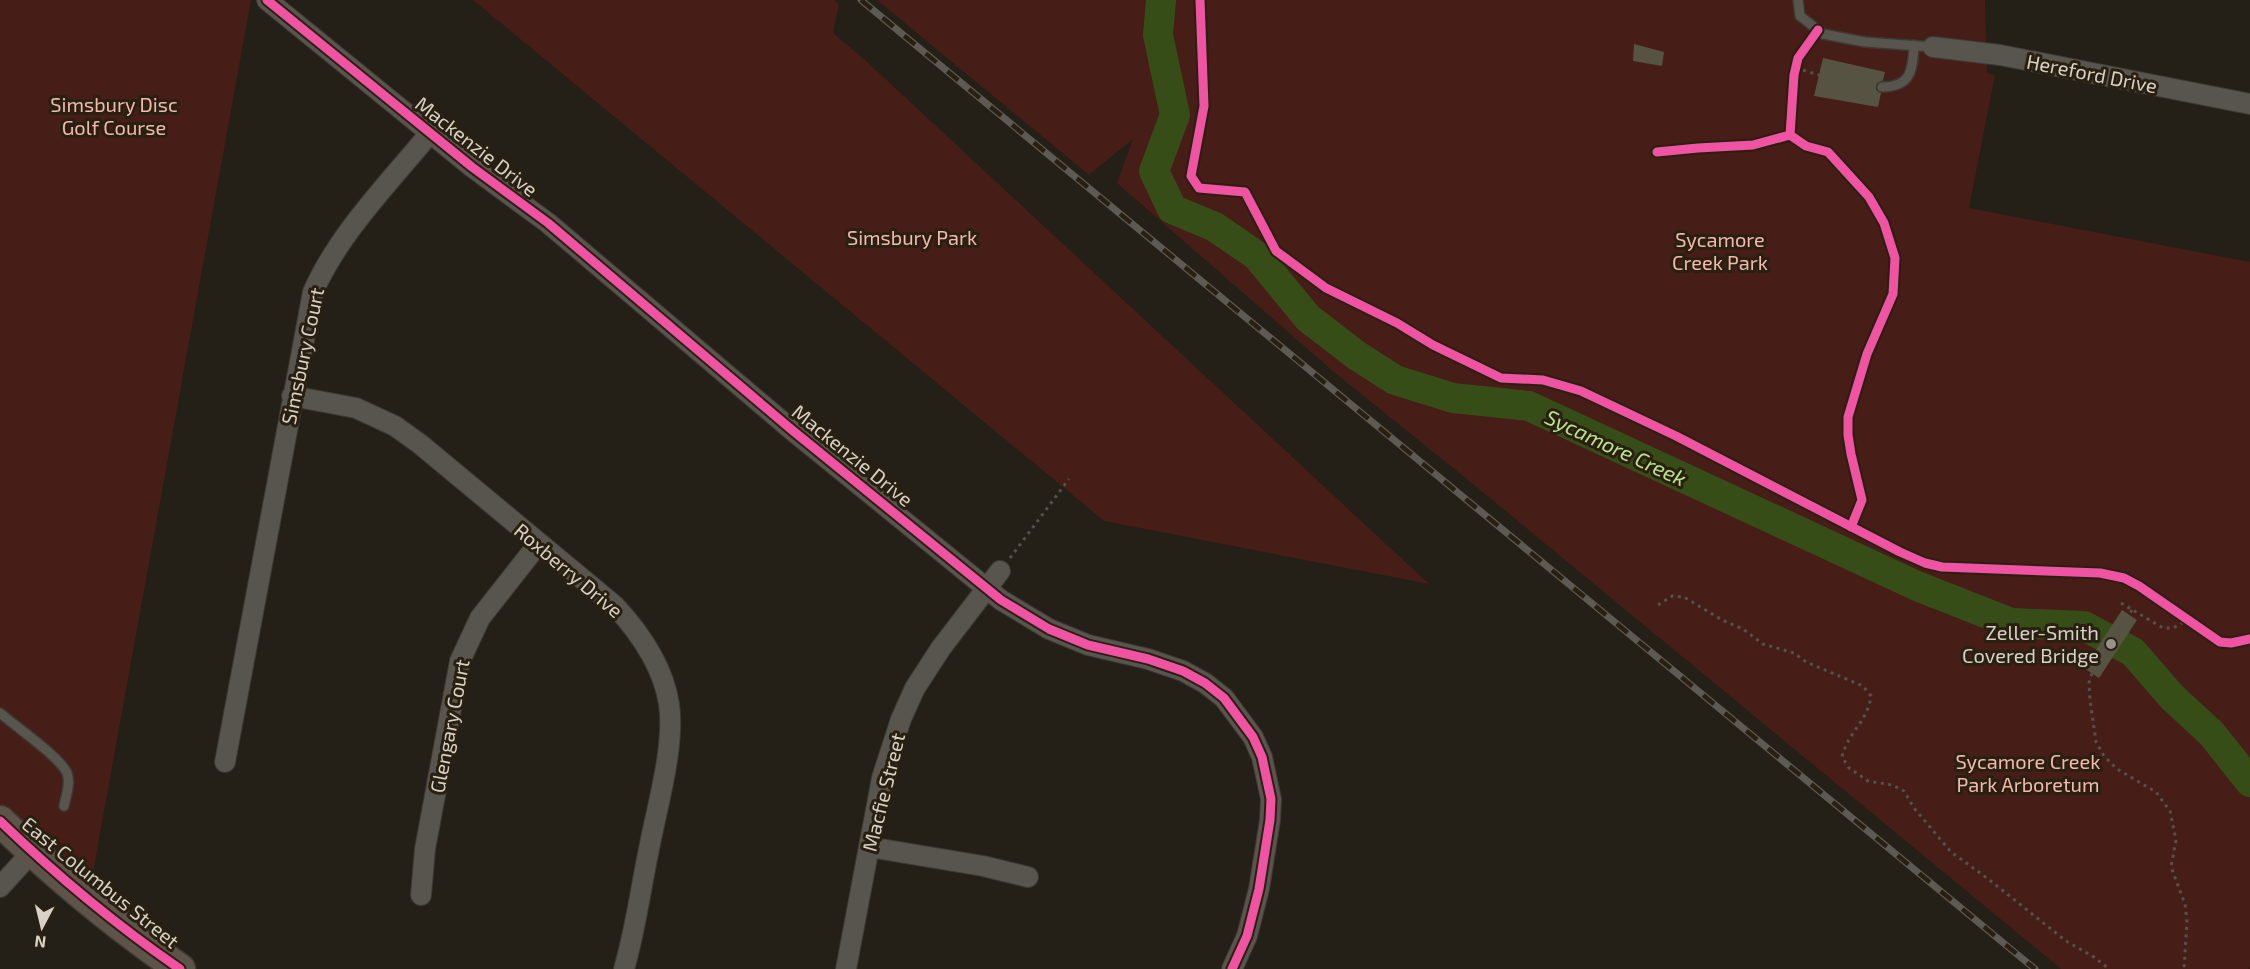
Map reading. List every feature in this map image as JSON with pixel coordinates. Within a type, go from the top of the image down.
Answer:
[{"type":"main road","name":"East Columbus Street","points":[[0,821],[88,900],[180,969]]},
{"type":"street","name":"Mackenzie Drive","points":[[267,0],[472,167],[548,223],[792,430],[986,588],[1022,614],[1049,628],[1088,645],[1148,659],[1183,671],[1205,683],[1224,698],[1247,726],[1262,757],[1268,778],[1270,799],[1270,820],[1254,908],[1247,936],[1232,969]]},
{"type":"street","name":"Hereford Drive","points":[[1924,46],[2000,55],[2250,104]]},
{"type":"street","name":"Simsbury Court","points":[[225,762],[313,292],[324,267],[339,244],[430,133]]},
{"type":"street","name":"Roxberry Drive","points":[[292,396],[356,408],[394,426],[420,444],[591,585],[632,624],[654,658],[669,705],[667,753],[624,969]]},
{"type":"street","name":"Glengary Court","points":[[421,895],[425,849],[460,661],[480,618],[539,543]]},
{"type":"street","name":"Macfie Street","points":[[846,969],[889,755],[901,719],[915,688],[941,648],[1000,571]]},
{"type":"street","points":[[869,848],[983,866],[1028,877]]},
{"type":"street","points":[[0,887],[32,852]]},
{"type":"lane","points":[[1798,0],[1800,16],[1823,34],[1865,42],[1924,46],[1914,62],[1909,77],[1901,84],[1882,87]]},
{"type":"lane","points":[[0,713],[57,760],[67,773],[68,789],[64,806]]},
{"type":"path","points":[[1796,67],[1819,75]]},
{"type":"path","points":[[1000,571],[1069,479]]},
{"type":"path","points":[[1658,605],[1672,596],[1684,597],[1722,620],[1743,629],[1763,644],[1794,653],[1806,662],[1863,686],[1871,696],[1870,710],[1845,743],[1842,757],[1849,768],[1868,781],[1892,784],[1904,790],[1914,808],[1951,852],[2067,941],[2109,969]]},
{"type":"path","points":[[2121,603],[2163,628],[2174,628],[2191,623]]},
{"type":"path","points":[[2132,610],[2092,673],[2089,683],[2096,742],[2104,756],[2117,769],[2156,792],[2170,811],[2176,840],[2171,867],[2185,904],[2187,921],[2184,969]]},
{"type":"path","points":[[2178,613],[2191,623]]},
{"type":"green space","name":"Simsbury Disc Golf Course","points":[[0,0],[251,0],[88,900],[0,821]]},
{"type":"green space","name":"Simsbury Park","points":[[473,0],[834,0],[839,4],[833,33],[864,59],[1429,584],[1104,521]]},
{"type":"green space","name":"Sycamore Creek Park","points":[[877,0],[1985,0],[1987,73],[1995,75],[1969,208],[2250,262],[2250,967],[2248,969],[2061,969],[1335,373],[1117,183],[1133,139],[1089,175]]},
{"type":"building","points":[[1634,44],[1664,52],[1662,66],[1633,61]]},
{"type":"building","points":[[1823,58],[1885,72],[1883,80],[1876,85],[1876,90],[1881,93],[1878,107],[1814,96]]},
{"type":"building","name":"Zeller-Smith Covered Bridge","points":[[2122,610],[2137,620],[2099,678],[2084,668]]},
{"type":"waterway","name":"Sycamore Creek","points":[[1161,0],[1158,35],[1175,115],[1154,171],[1172,209],[1215,227],[1257,256],[1308,318],[1356,355],[1395,380],[1453,398],[1529,406],[1917,586],[2011,623],[2084,626],[2133,652],[2172,697],[2212,734],[2250,782]]},
{"type":"railway","points":[[861,0],[2035,969]]},
{"type":"cycle path","points":[[267,0],[472,167],[548,223],[792,430],[1001,600],[1049,629],[1088,645],[1148,659],[1183,671],[1205,683],[1224,698],[1253,737],[1262,757],[1271,799],[1259,889],[1247,936],[1232,969]]},
{"type":"cycle path","points":[[1200,0],[1204,106],[1191,176],[1199,188],[1245,192],[1276,251],[1326,288],[1501,378],[1543,380],[1581,391],[1676,436],[1925,563],[1942,567],[2100,573],[2124,578],[2220,642],[2231,643],[2250,639]]},
{"type":"cycle path","points":[[1818,30],[1798,58],[1794,75],[1790,135],[1806,146],[1828,152],[1869,197],[1884,223],[1895,258],[1893,294],[1867,354],[1848,417],[1851,454],[1862,500],[1851,527]]},
{"type":"cycle path","points":[[1657,152],[1753,145],[1790,135]]},
{"type":"cycle path","points":[[0,821],[87,899],[180,969]]},
{"type":"place","name":"Zeller-Smith Covered Bridge","points":[[2111,644]]},
{"type":"park label","name":"Sycamore Creek Park Arboretum","points":[[2028,772]]}]
